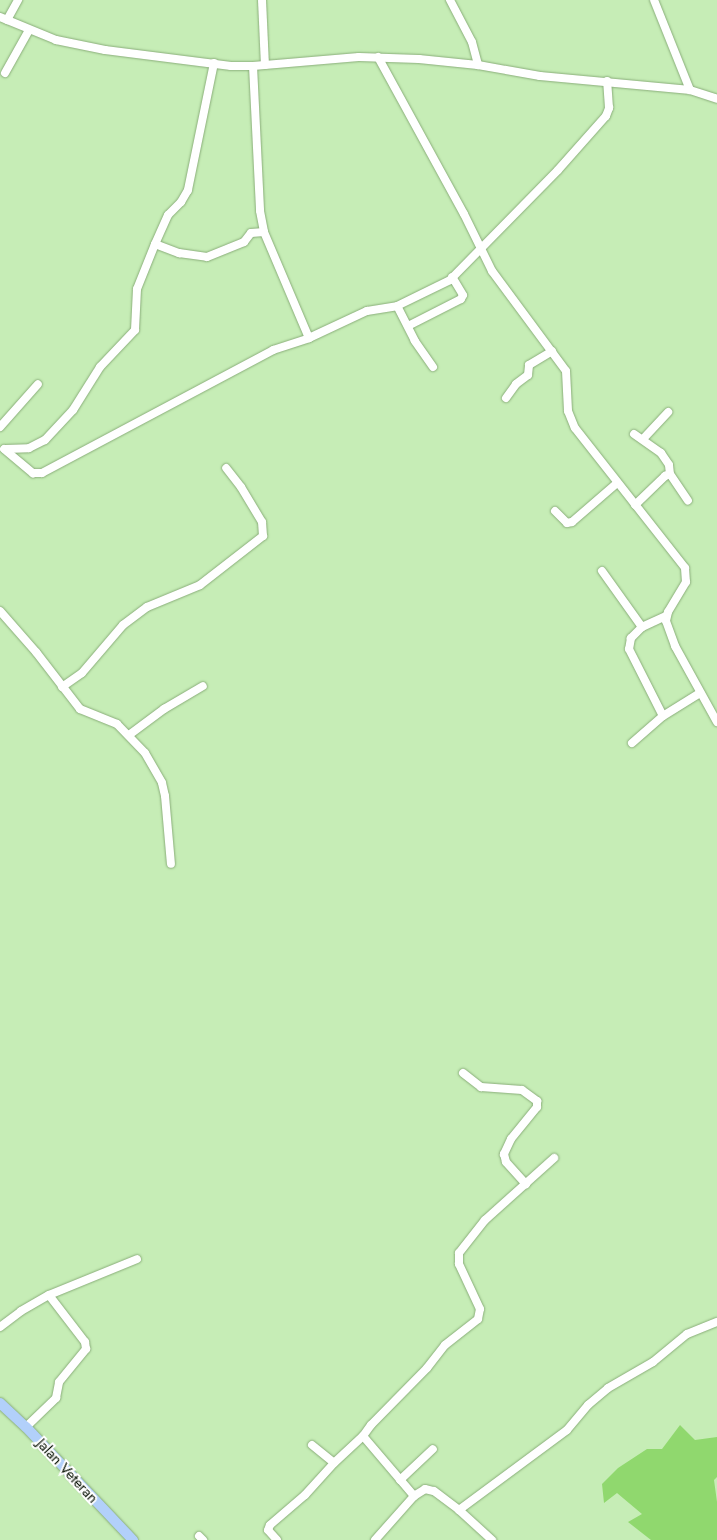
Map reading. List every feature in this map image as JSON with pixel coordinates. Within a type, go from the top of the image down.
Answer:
[{"type":"main road","name":"Jalan Veteran","points":[[0,1403],[26,1427],[133,1540]]},
{"type":"street","points":[[18,0],[3,18],[56,40],[105,50],[253,66],[378,57],[478,65],[540,76],[690,90],[717,99]]},
{"type":"street","points":[[262,0],[265,65]]},
{"type":"street","points":[[450,0],[472,42],[478,65]]},
{"type":"street","points":[[654,0],[690,90]]},
{"type":"street","points":[[5,73],[29,30]]},
{"type":"street","points":[[378,57],[464,214],[479,248],[492,271],[523,316],[561,362],[568,376],[567,402],[570,418],[617,483],[685,568],[686,582],[666,616],[642,628],[631,638],[629,649],[663,716]]},
{"type":"street","points":[[2,449],[30,448],[45,440],[73,410],[100,367],[135,330],[137,289],[154,244],[168,215],[181,202],[188,190],[214,63]]},
{"type":"street","points":[[253,66],[260,212],[264,232],[309,338]]},
{"type":"street","points":[[2,449],[33,473],[42,473],[272,350],[309,338],[367,311],[397,306],[423,294],[452,277],[558,170],[606,116],[609,108],[607,81]]},
{"type":"street","points":[[154,244],[179,253],[207,257],[244,242],[251,233],[264,232]]},
{"type":"street","points":[[408,326],[461,300],[463,295],[452,277]]},
{"type":"street","points":[[397,306],[415,341],[433,367]]},
{"type":"street","points":[[506,398],[516,384],[528,375],[529,366],[552,352]]},
{"type":"street","points":[[0,427],[38,384]]},
{"type":"street","points":[[644,439],[668,412]]},
{"type":"street","points":[[634,434],[656,447],[666,458],[670,474],[688,501]]},
{"type":"street","points":[[62,687],[82,673],[123,625],[147,607],[200,585],[263,536],[262,522],[242,487],[226,468]]},
{"type":"street","points":[[635,505],[665,476],[670,474]]},
{"type":"street","points":[[555,512],[567,523],[572,522],[617,483]]},
{"type":"street","points":[[602,571],[642,628]]},
{"type":"street","points":[[0,611],[36,652],[83,711],[117,724],[145,753],[162,784],[165,796],[171,864]]},
{"type":"street","points":[[666,616],[671,638],[717,722]]},
{"type":"street","points":[[129,735],[164,709],[203,686]]},
{"type":"street","points":[[632,743],[663,716],[700,693]]},
{"type":"street","points":[[463,1073],[481,1087],[522,1090],[537,1100],[537,1107],[511,1139],[504,1154],[506,1162],[526,1184]]},
{"type":"street","points":[[277,1540],[268,1528],[305,1495],[334,1463],[363,1436],[371,1425],[427,1368],[445,1345],[478,1320],[480,1309],[459,1264],[459,1253],[485,1220],[554,1158]]},
{"type":"street","points":[[0,1327],[21,1311],[49,1295],[137,1259]]},
{"type":"street","points":[[26,1427],[56,1398],[59,1382],[86,1349],[85,1342],[49,1295]]},
{"type":"street","points":[[459,1510],[568,1430],[588,1405],[608,1388],[653,1362],[687,1334],[717,1322]]},
{"type":"street","points":[[363,1436],[414,1496]]},
{"type":"street","points":[[312,1445],[334,1463]]},
{"type":"street","points":[[400,1480],[434,1449]]},
{"type":"street","points":[[375,1540],[414,1496],[425,1489],[434,1491],[459,1510],[492,1540]]},
{"type":"shaded area","points":[[680,1425],[695,1440],[717,1437],[717,1477],[714,1480],[717,1502],[717,1540],[651,1540],[628,1522],[642,1514],[617,1493],[604,1503],[602,1484],[618,1468],[647,1449],[662,1449]]}]
